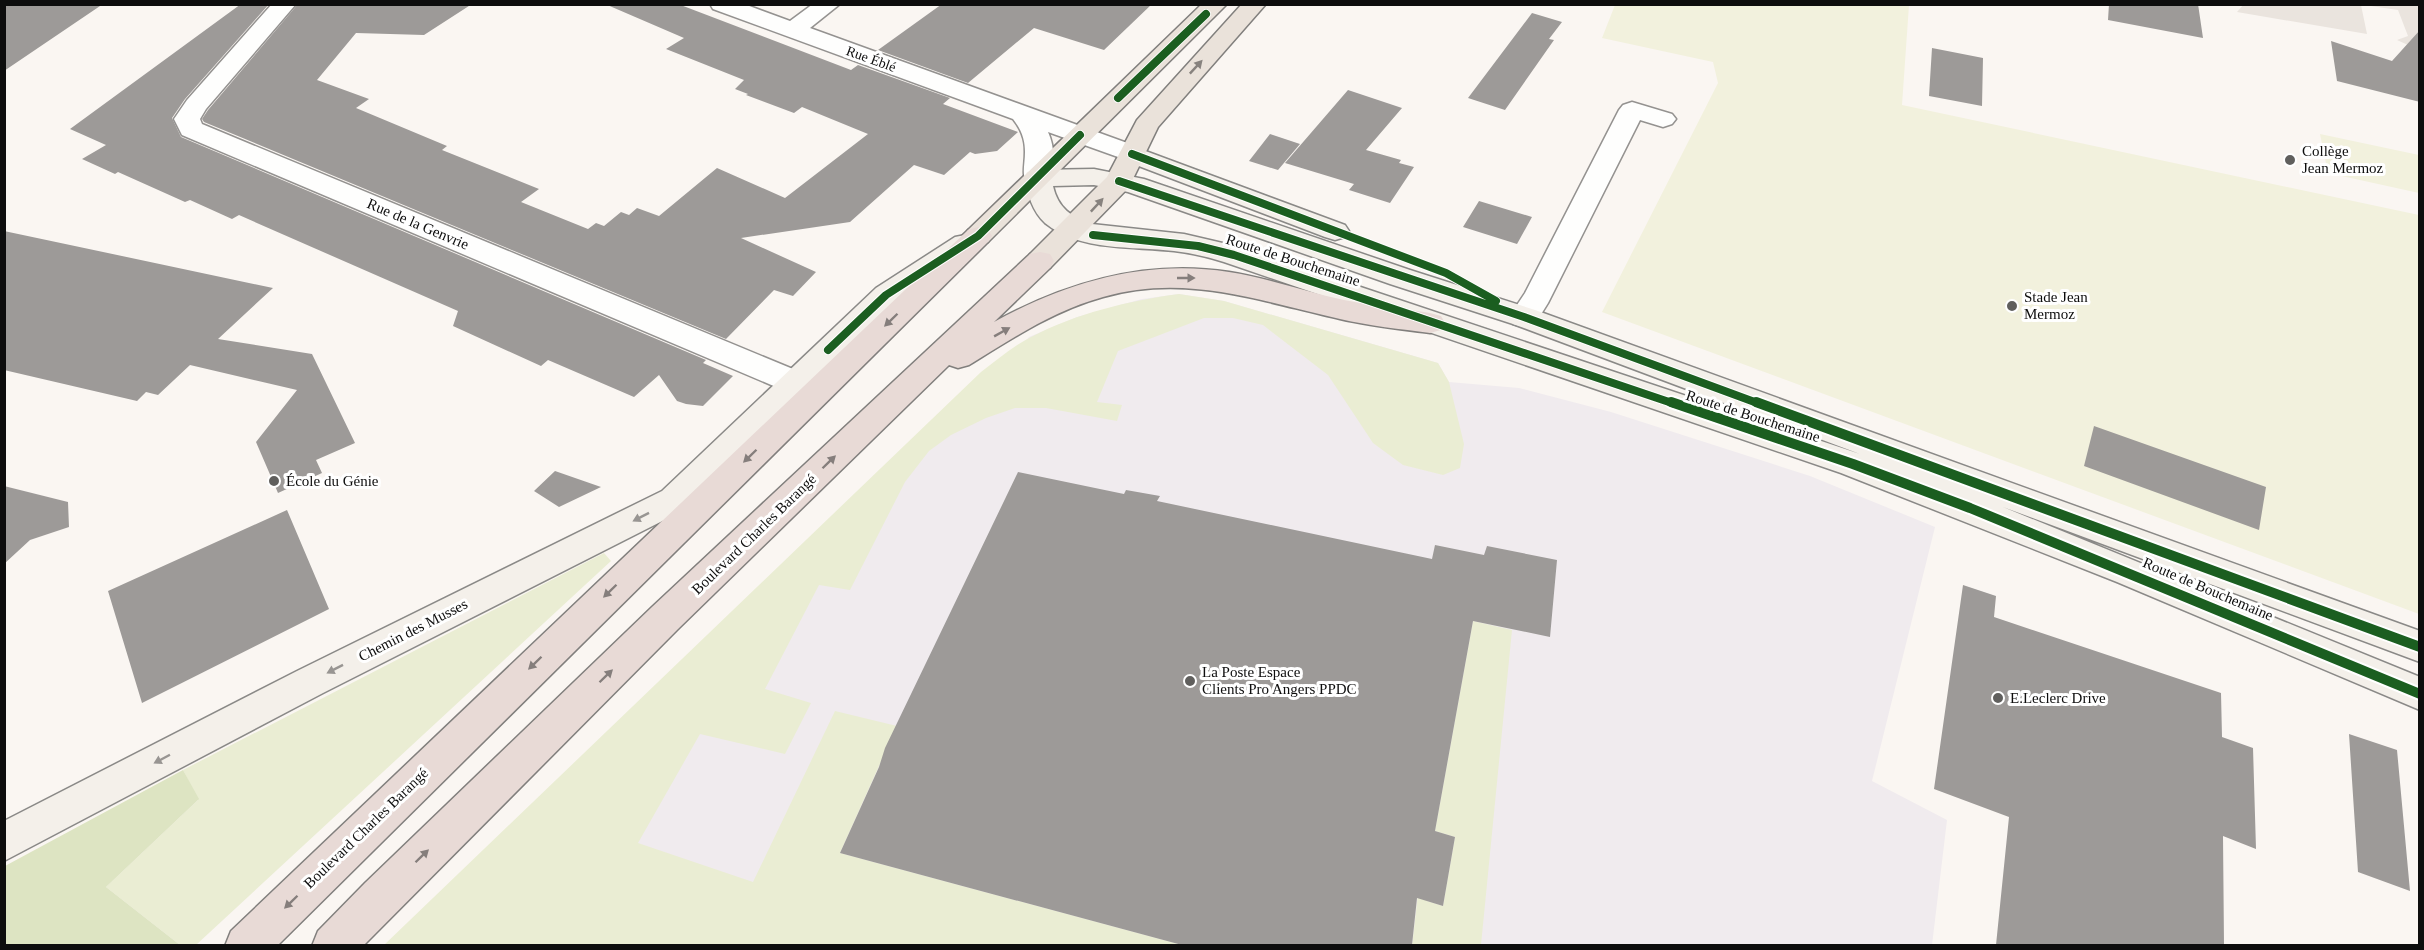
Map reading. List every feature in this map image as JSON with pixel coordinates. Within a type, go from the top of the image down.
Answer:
[{"type":"highway","name":"Boulevard Charles Barangé","points":[[246,945],[978,236]]},
{"type":"highway","name":"Boulevard Charles Barangé","points":[[333,945],[665,618],[1040,261]]},
{"type":"highway","points":[[914,381],[1023,320],[1078,294],[1118,284],[1158,278],[1230,282],[1358,313],[1430,323]]},
{"type":"main road","name":"Boulevard Charles Barangé","points":[[978,236],[1216,4]]},
{"type":"main road","name":"Boulevard Charles Barangé","points":[[1040,261],[1084,232],[1119,181],[1139,135],[1255,4]]},
{"type":"street","name":"Rue de la Genvrie","points":[[285,4],[196,105],[187,119],[192,129],[794,382]]},
{"type":"street","name":"Rue Éblé","points":[[722,4],[1132,154]]},
{"type":"street","points":[[793,30],[829,4]]},
{"type":"street","points":[[1524,317],[1538,296],[1632,110],[1663,119]]},
{"type":"street","points":[[1021,113],[1036,130],[1040,144],[1037,178],[1039,195],[1044,205],[1056,218],[1084,232]]},
{"type":"street","name":"Route de Bouchemaine","points":[[1132,154],[1446,273],[1524,317]]},
{"type":"street","name":"Route de Bouchemaine","points":[[1037,178],[1094,177],[1119,181],[1524,317],[2420,647]]},
{"type":"street","name":"Route de Bouchemaine","points":[[1084,232],[1188,244],[1234,255],[1853,464],[1960,504],[2207,604],[2420,694]]},
{"type":"street","name":"Boulevard Charles Barangé","points":[[794,382],[886,295],[978,236]]},
{"type":"street","name":"Chemin des Musses","points":[[4,842],[310,682],[674,500],[794,382]]},
{"type":"shaded area","points":[[2244,4],[2361,5],[2367,34],[2237,12]]},
{"type":"shaded area","points":[[2364,5],[2419,5],[2419,50],[2397,40],[2408,36],[2398,10]]},
{"type":"shaded area","points":[[1179,294],[1224,301],[1438,363],[1449,382],[1519,388],[1611,412],[1810,476],[1935,527],[1872,781],[1947,820],[1932,945],[461,946],[1029,337],[1077,317],[1142,299]]},
{"type":"green space","name":"Stade Jean Mermoz","points":[[1615,5],[1909,5],[1902,105],[2419,215],[2419,614],[1602,312],[1718,83],[1713,62],[1602,38]]},
{"type":"green space","points":[[2320,134],[2419,155],[2419,193],[2328,173]]},
{"type":"green space","points":[[1179,294],[1224,301],[1438,363],[1449,382],[1464,444],[1460,468],[1443,475],[1403,465],[1373,443],[1328,375],[1263,325],[1233,318],[1204,318],[1118,351],[1097,402],[1122,405],[1117,421],[1046,408],[1015,408],[986,418],[951,435],[929,451],[905,482],[850,590],[819,585],[765,689],[811,703],[785,754],[700,734],[638,843],[753,882],[835,711],[897,726],[840,853],[1182,945],[383,946],[981,372],[1024,341],[1066,321],[1122,304]]},
{"type":"green space","points":[[604,553],[611,561],[196,945],[180,945],[106,887],[198,800],[183,770]]},
{"type":"green space","points":[[1473,621],[1512,630],[1481,945],[1412,946],[1418,894],[1427,901],[1443,906],[1455,837],[1435,831]]},
{"type":"green space","points":[[183,770],[199,799],[106,887],[180,945],[5,945],[5,866]]},
{"type":"building","points":[[4,4],[103,4],[4,71]]},
{"type":"building","points":[[241,4],[269,4],[185,99],[172,118],[181,137],[706,360],[703,363],[733,376],[703,406],[677,401],[659,375],[634,397],[548,360],[541,366],[453,326],[458,311],[239,215],[232,219],[190,200],[185,202],[118,172],[115,174],[82,159],[106,145],[70,129]]},
{"type":"building","points":[[298,4],[472,4],[424,35],[356,33],[317,80],[369,99],[356,108],[447,146],[442,150],[539,189],[521,202],[588,229],[596,223],[604,226],[621,212],[629,215],[637,208],[659,216],[717,168],[785,198],[868,134],[802,107],[794,113],[746,95],[748,94],[735,89],[744,80],[666,49],[684,38],[605,4],[678,4],[851,70],[858,65],[950,98],[943,104],[1018,132],[997,151],[975,154],[970,152],[944,175],[914,165],[850,222],[741,238],[816,272],[793,296],[774,290],[726,339],[204,122],[202,119],[208,110]]},
{"type":"building","points":[[942,4],[1152,4],[1104,50],[1034,28],[968,83],[878,50]]},
{"type":"building","points":[[2109,4],[2198,4],[2203,38],[2108,20]]},
{"type":"building","points":[[1532,13],[1562,22],[1549,39],[1554,40],[1505,110],[1468,98]]},
{"type":"building","points":[[2420,30],[2420,102],[2337,81],[2331,41],[2392,61]]},
{"type":"building","points":[[1932,48],[1983,58],[1982,106],[1929,96]]},
{"type":"building","points":[[1348,90],[1402,108],[1366,150],[1401,160],[1399,163],[1414,167],[1390,203],[1349,190],[1354,184],[1285,163]]},
{"type":"building","points":[[1270,134],[1300,144],[1278,170],[1249,161]]},
{"type":"building","points":[[1479,201],[1532,217],[1517,244],[1463,227]]},
{"type":"building","points":[[4,231],[273,288],[218,339],[312,354],[355,443],[316,460],[322,473],[278,493],[256,442],[297,390],[190,365],[158,395],[146,392],[137,401],[4,370]]},
{"type":"building","points":[[2094,426],[2266,487],[2259,530],[2084,466]]},
{"type":"building","points":[[555,471],[601,487],[559,507],[534,491]]},
{"type":"building","name":"La Poste Espace Clients Pro Angers PPDC","points":[[1018,472],[1124,494],[1126,490],[1160,496],[1157,501],[1432,559],[1435,545],[1484,555],[1487,546],[1557,560],[1550,637],[1473,621],[1435,831],[1455,837],[1443,906],[1417,898],[1412,945],[1182,945],[840,853],[879,767],[885,748]]},
{"type":"building","points":[[4,486],[68,502],[69,527],[30,540],[4,564]]},
{"type":"building","points":[[287,510],[329,609],[142,703],[108,591]]},
{"type":"building","points":[[1963,585],[1996,596],[1994,617],[2221,693],[2222,737],[2253,748],[2256,849],[2223,836],[2224,945],[1996,945],[2009,817],[1934,789]]},
{"type":"building","points":[[2349,734],[2397,750],[2410,891],[2358,872]]},
{"type":"cycle path","points":[[1118,98],[1206,14]]},
{"type":"cycle path","points":[[828,350],[886,295],[978,236],[1080,135]]},
{"type":"cycle path","points":[[1132,154],[1446,273],[1496,301]]},
{"type":"cycle path","points":[[1119,181],[1524,317],[2420,647]]},
{"type":"cycle path","points":[[1093,235],[1198,246],[1234,255],[1853,464],[2129,572],[2420,694]]},
{"type":"place","name":"Collège Jean Mermoz","points":[[2290,160]]},
{"type":"place","name":"Stade Jean Mermoz","points":[[2012,306]]},
{"type":"place","name":"École du Génie","points":[[274,481]]},
{"type":"place","name":"La Poste Espace Clients Pro Angers PPDC","points":[[1190,681]]},
{"type":"place","name":"E.Leclerc Drive","points":[[1998,698]]}]
